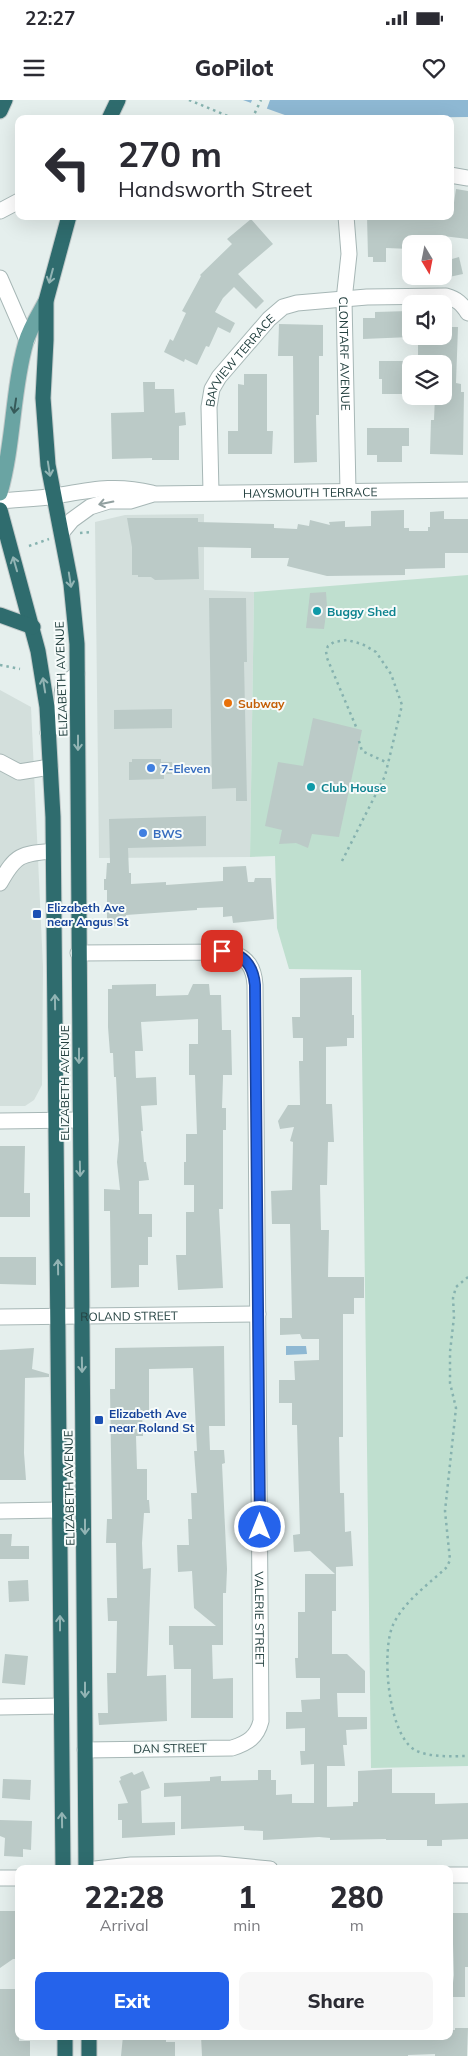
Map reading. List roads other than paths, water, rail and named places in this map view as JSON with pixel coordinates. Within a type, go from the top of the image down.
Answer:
[{"type":"highway","points":[[0,111],[5,100]]},
{"type":"highway","points":[[111,115],[118,100]]},
{"type":"highway","name":"ELIZABETH AVENUE","points":[[68,220],[46,301],[44,422],[54,496],[63,535],[72,600],[77,674],[79,1120],[85,1510],[86,1865]]},
{"type":"highway","name":"ELIZABETH AVENUE","points":[[0,510],[33,627],[47,707],[50,767],[53,851],[63,1865]]},
{"type":"highway","points":[[0,615],[33,627]]},
{"type":"highway","points":[[65,2040],[65,2056]]},
{"type":"highway","points":[[89,2040],[89,2056]]},
{"type":"main road","points":[[0,493],[9,452],[18,382],[27,340],[46,301]]},
{"type":"street","points":[[454,176],[468,178]]},
{"type":"street","points":[[0,211],[15,202]]},
{"type":"street","name":"CLONTARF AVENUE","points":[[346,220],[350,254],[344,300],[348,492]]},
{"type":"street","points":[[0,278],[27,340]]},
{"type":"street","name":"BAYVIEW TERRACE","points":[[211,492],[209,407],[212,389],[219,377],[269,318],[283,307],[297,303],[367,297],[446,296],[455,298],[464,306],[468,313]]},
{"type":"street","name":"HAYSMOUTH TERRACE","points":[[0,501],[54,496],[107,488],[129,488],[153,494]]},
{"type":"street","name":"HAYSMOUTH TERRACE","points":[[63,535],[72,520],[90,507],[109,501],[130,501],[153,494],[468,490]]},
{"type":"street","points":[[48,733],[62,714],[61,695],[63,687],[77,674]]},
{"type":"street","points":[[0,762],[19,772],[50,767]]},
{"type":"street","points":[[0,883],[15,860],[33,853],[53,851]]},
{"type":"street","name":"VALERIE STREET","points":[[78,953],[222,951],[231,952],[247,960],[252,968],[255,985],[261,1721],[259,1730],[253,1739]]},
{"type":"street","points":[[0,1121],[79,1120]]},
{"type":"street","name":"ROLAND STREET","points":[[0,1317],[258,1314]]},
{"type":"street","points":[[0,1511],[60,1510]]},
{"type":"street","points":[[0,1707],[61,1706]]},
{"type":"street","name":"DAN STREET","points":[[85,1750],[232,1748],[253,1739]]},
{"type":"street","points":[[131,1865],[243,1865]]},
{"type":"street","points":[[453,1875],[468,1875]]},
{"type":"street","points":[[0,1878],[15,1878]]},
{"type":"water","points":[[243,100],[468,100],[468,117],[454,117],[454,115],[285,115]]},
{"type":"water","points":[[286,1346],[306,1346],[307,1354],[286,1355]]},
{"type":"place","name":"Buggy Shed","points":[[317,611]]},
{"type":"place","name":"Subway","points":[[228,703]]},
{"type":"place","name":"7-Eleven","points":[[151,768]]},
{"type":"place","name":"Club House","points":[[311,787]]},
{"type":"place","name":"BWS","points":[[143,833]]},
{"type":"place","name":"Elizabeth Ave near Angus St","points":[[37,914]]},
{"type":"place","name":"Elizabeth Ave near Roland St","points":[[99,1420]]}]
